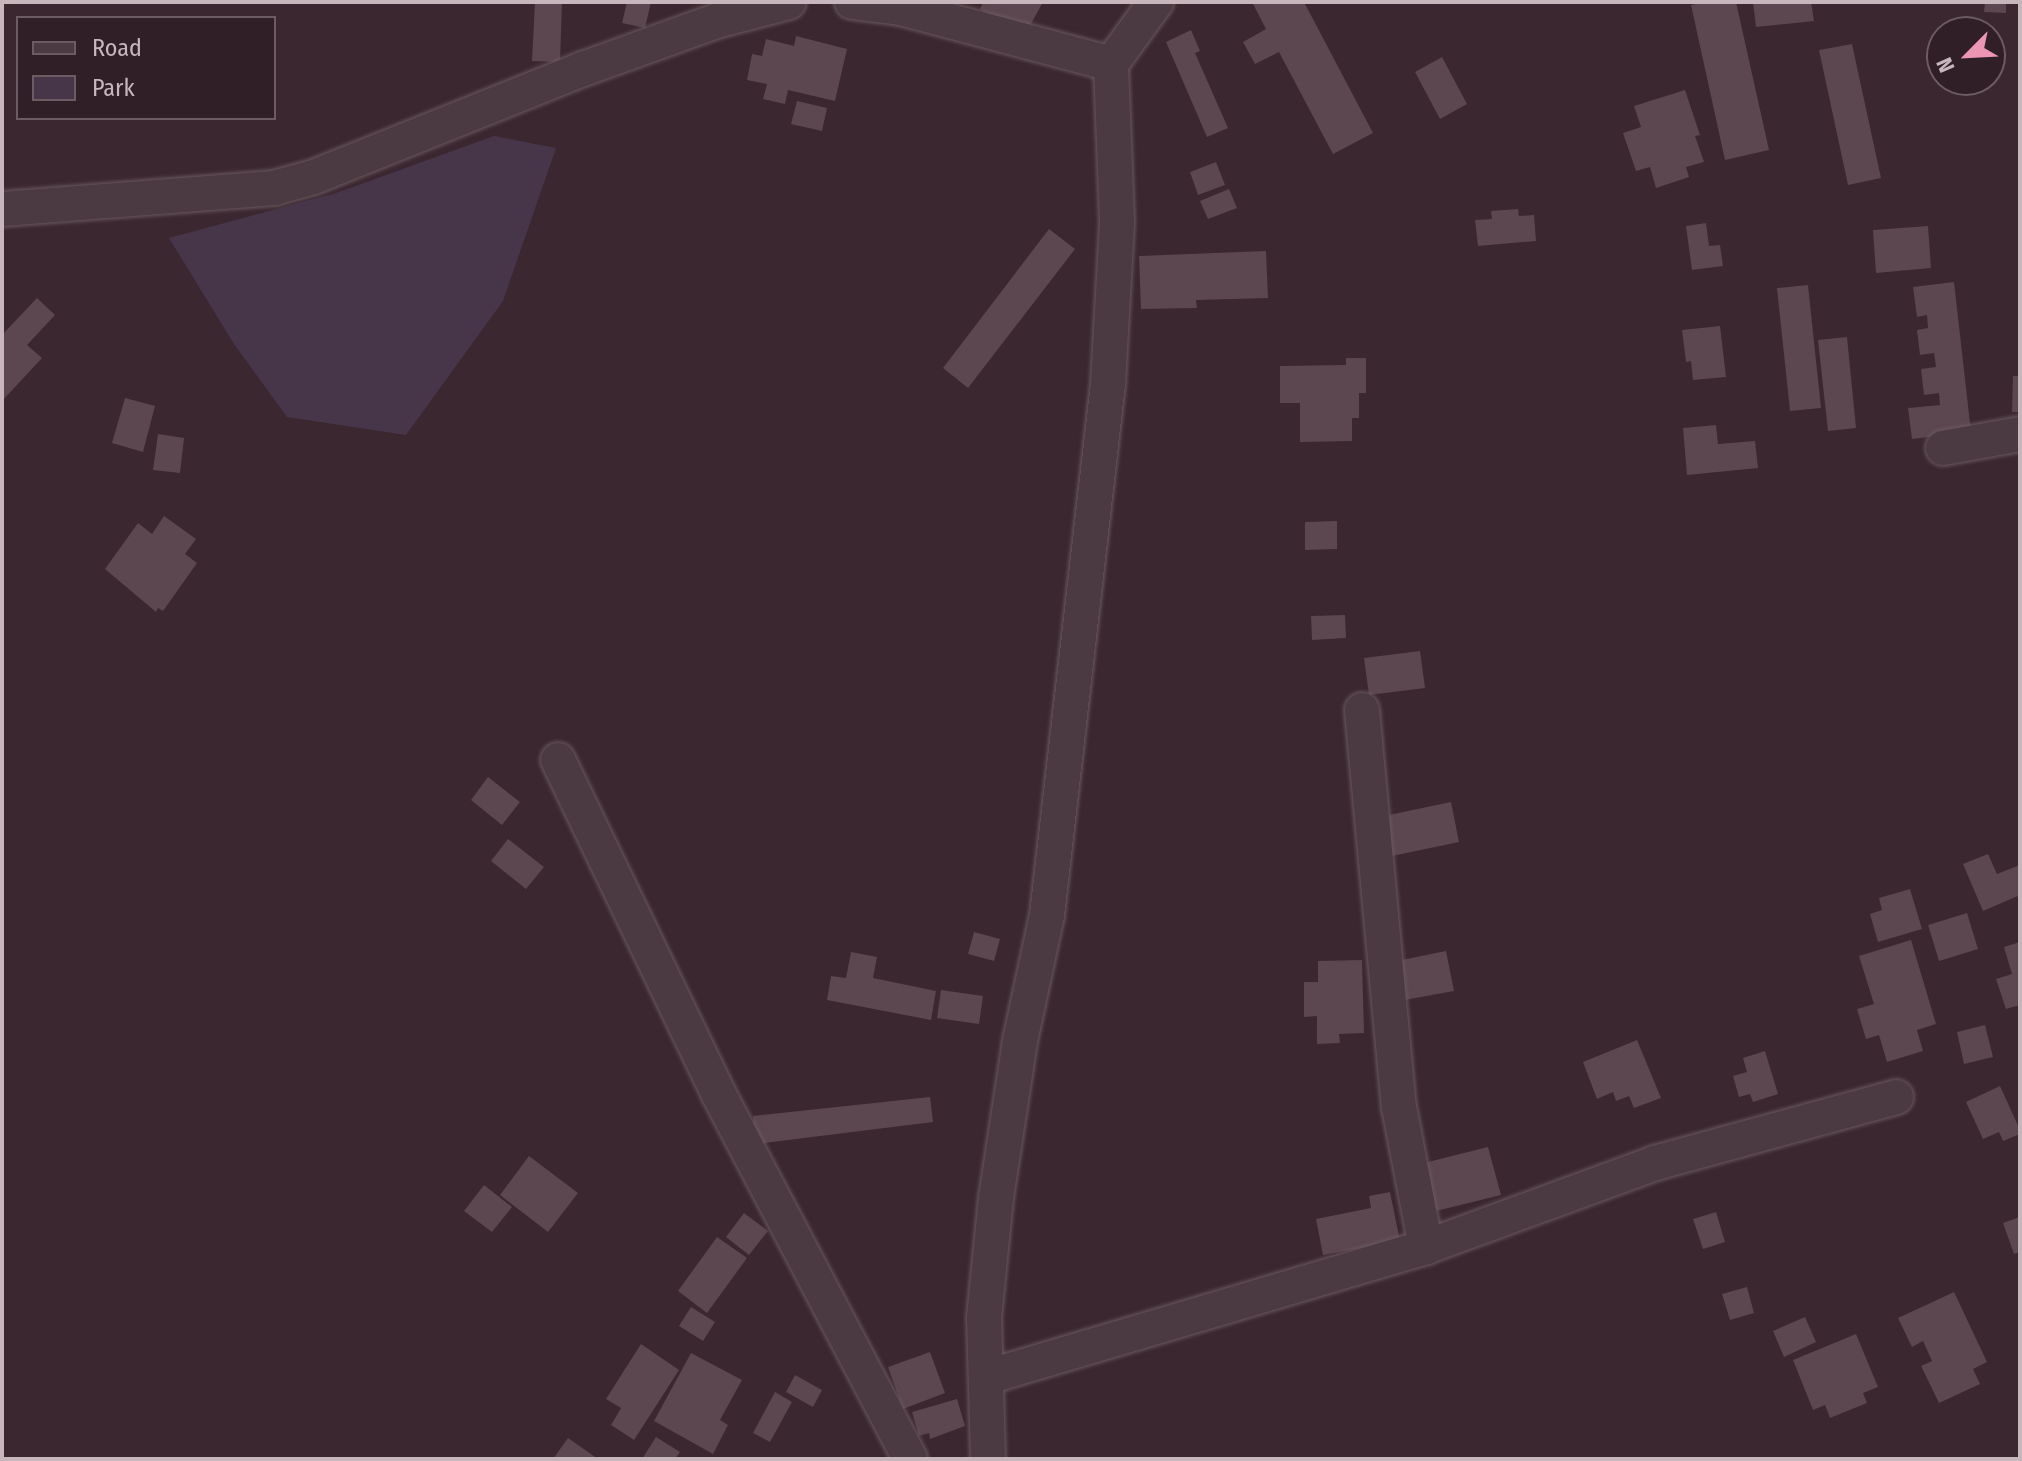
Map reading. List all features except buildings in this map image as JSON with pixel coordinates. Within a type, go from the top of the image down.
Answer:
[{"type":"street","points":[[2,209],[274,188],[314,177],[672,37],[789,2]]},
{"type":"street","points":[[852,2],[901,8],[1111,64]]},
{"type":"street","points":[[988,1459],[984,1318],[996,1198],[1020,1041],[1047,915],[1108,384],[1117,221],[1111,64],[1156,2]]},
{"type":"street","points":[[1943,448],[2020,434]]},
{"type":"street","points":[[1362,710],[1399,1107],[1426,1247]]},
{"type":"street","points":[[558,760],[718,1093],[910,1459]]},
{"type":"street","points":[[987,1377],[1426,1247],[1655,1163],[1896,1097]]},
{"type":"green space","points":[[494,136],[556,148],[503,301],[406,435],[287,417],[234,344],[169,238],[336,193]]}]
